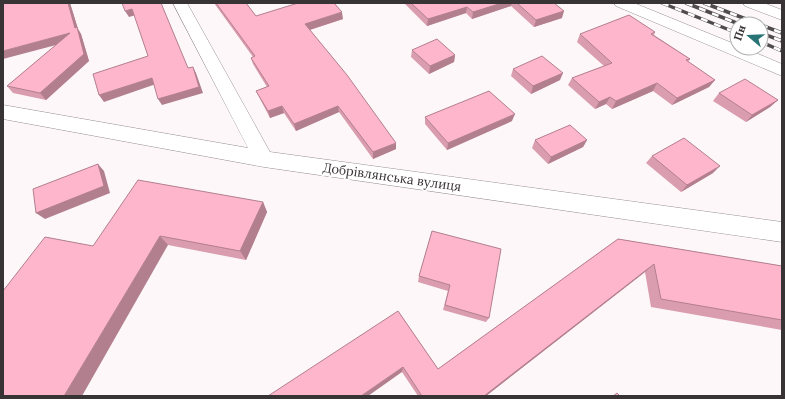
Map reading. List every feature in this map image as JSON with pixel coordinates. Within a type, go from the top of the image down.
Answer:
[{"type":"street","points":[[180,3],[264,159]]},
{"type":"street","points":[[621,3],[782,70]]},
{"type":"street","points":[[750,3],[782,15]]},
{"type":"street","name":"Добрівлянська вулиця","points":[[3,112],[264,159],[782,232]]},
{"type":"building","points":[[3,3],[68,3],[75,28],[77,27],[84,54],[40,93],[7,86],[70,33],[3,51]]},
{"type":"building","points":[[122,3],[161,3],[188,68],[193,67],[199,87],[158,99],[152,78],[99,95],[93,74],[148,56],[132,9],[125,11]]},
{"type":"building","points":[[216,3],[246,3],[256,16],[298,3],[334,3],[342,12],[305,24],[347,75],[396,143],[373,152],[338,106],[294,124],[282,106],[268,111],[256,91],[269,86],[251,58],[255,56]]},
{"type":"building","points":[[411,3],[502,3],[473,12],[467,7],[428,19]]},
{"type":"building","points":[[517,3],[554,3],[564,11],[536,20]]},
{"type":"building","points":[[629,15],[655,32],[651,34],[690,59],[686,60],[715,80],[677,98],[657,83],[616,101],[610,97],[599,102],[572,78],[612,63],[580,34]]},
{"type":"building","points":[[437,39],[455,55],[430,66],[412,50]]},
{"type":"building","points":[[542,56],[563,73],[533,86],[513,69]]},
{"type":"building","points":[[745,79],[778,100],[752,115],[719,93]]},
{"type":"building","points":[[489,91],[515,114],[448,143],[425,117]]},
{"type":"building","points":[[570,125],[587,140],[551,157],[535,140]]},
{"type":"building","points":[[684,138],[720,166],[687,185],[652,156]]},
{"type":"building","points":[[98,164],[104,186],[36,213],[33,189]]},
{"type":"building","points":[[138,180],[263,202],[240,251],[160,236],[64,396],[3,396],[3,291],[45,237],[93,246]]},
{"type":"building","points":[[432,231],[501,249],[489,318],[445,305],[450,285],[419,276]]},
{"type":"building","points":[[618,239],[782,266],[782,320],[661,299],[654,264],[484,396],[422,396],[403,367],[361,396],[268,396],[398,311],[438,369]]},
{"type":"building","points":[[617,393],[620,396],[613,396]]},
{"type":"railway","points":[[662,3],[729,30]]},
{"type":"railway","points":[[686,3],[729,20]]},
{"type":"railway","points":[[704,3],[738,16]]},
{"type":"railway","points":[[769,28],[782,33]]},
{"type":"railway","points":[[769,36],[782,41]]},
{"type":"railway","points":[[769,45],[782,51]]}]
